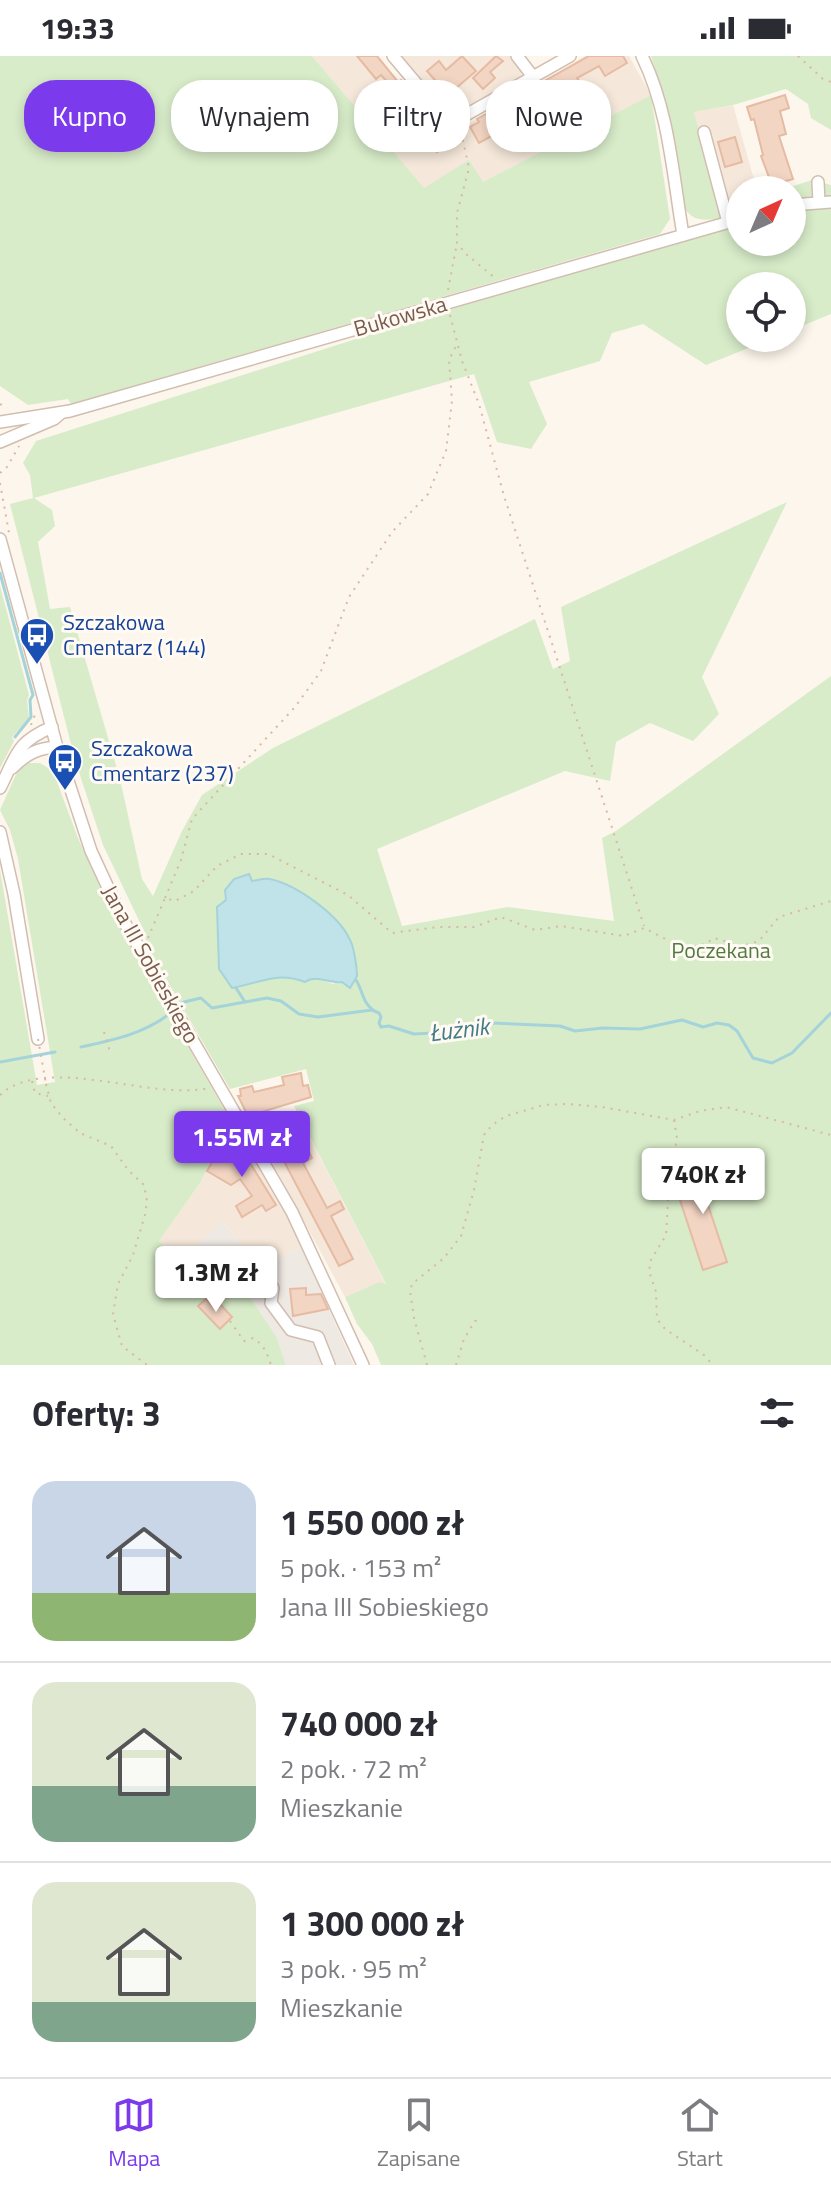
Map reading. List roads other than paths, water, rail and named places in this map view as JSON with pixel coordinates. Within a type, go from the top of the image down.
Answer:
[{"type":"street","points":[[393,56],[442,114],[451,120],[457,120],[570,56]]},
{"type":"street","points":[[517,56],[534,78]]},
{"type":"street","points":[[642,56],[653,77],[663,117],[683,235]]},
{"type":"street","points":[[704,132],[726,197]]},
{"type":"street","points":[[818,182],[825,202]]},
{"type":"street","name":"Bukowska","points":[[61,413],[726,222]]},
{"type":"street","points":[[0,422],[51,412],[61,413]]},
{"type":"street","points":[[0,442],[54,419],[61,413]]},
{"type":"street","name":"Jana III Sobieskiego","points":[[6,542],[57,747],[91,851],[123,920],[292,1212],[363,1365]]},
{"type":"street","points":[[0,788],[16,752],[26,741],[52,727]]},
{"type":"street","points":[[8,772],[23,757],[57,747]]},
{"type":"street","points":[[0,832],[14,894],[38,1039]]},
{"type":"street","points":[[273,1288],[271,1303],[291,1330],[318,1337],[329,1365]]},
{"type":"water","points":[[249,874],[252,881],[270,879],[281,882],[316,902],[345,930],[354,952],[357,976],[350,988],[342,982],[314,979],[305,982],[285,978],[232,988],[219,969],[217,907],[226,900],[225,890],[234,879]]},
{"type":"waterway","points":[[0,573],[33,695],[30,700],[31,717],[15,737]]},
{"type":"waterway","points":[[356,980],[373,1010]]},
{"type":"waterway","points":[[236,988],[245,1002]]},
{"type":"waterway","name":"Łużnik","points":[[179,1006],[201,998],[212,1008],[267,998],[281,1001],[299,1014],[318,1017],[372,1010],[379,1013],[381,1027],[389,1026],[414,1034],[473,1031],[491,1023],[560,1026],[575,1031],[640,1029],[682,1020],[703,1027],[717,1023],[729,1025],[737,1031],[753,1058],[772,1063],[792,1053],[831,1013]]},
{"type":"waterway","name":"Łużnik","points":[[81,1047],[141,1030],[173,1011]]},
{"type":"waterway","name":"Łużnik","points":[[0,1062],[55,1052]]},
{"type":"place","name":"Szczakowa Cmentarz (144)","points":[[37,666]]},
{"type":"place","name":"Szczakowa Cmentarz (237)","points":[[65,792]]},
{"type":"park label","name":"Poczekana","points":[[721,950]]}]
